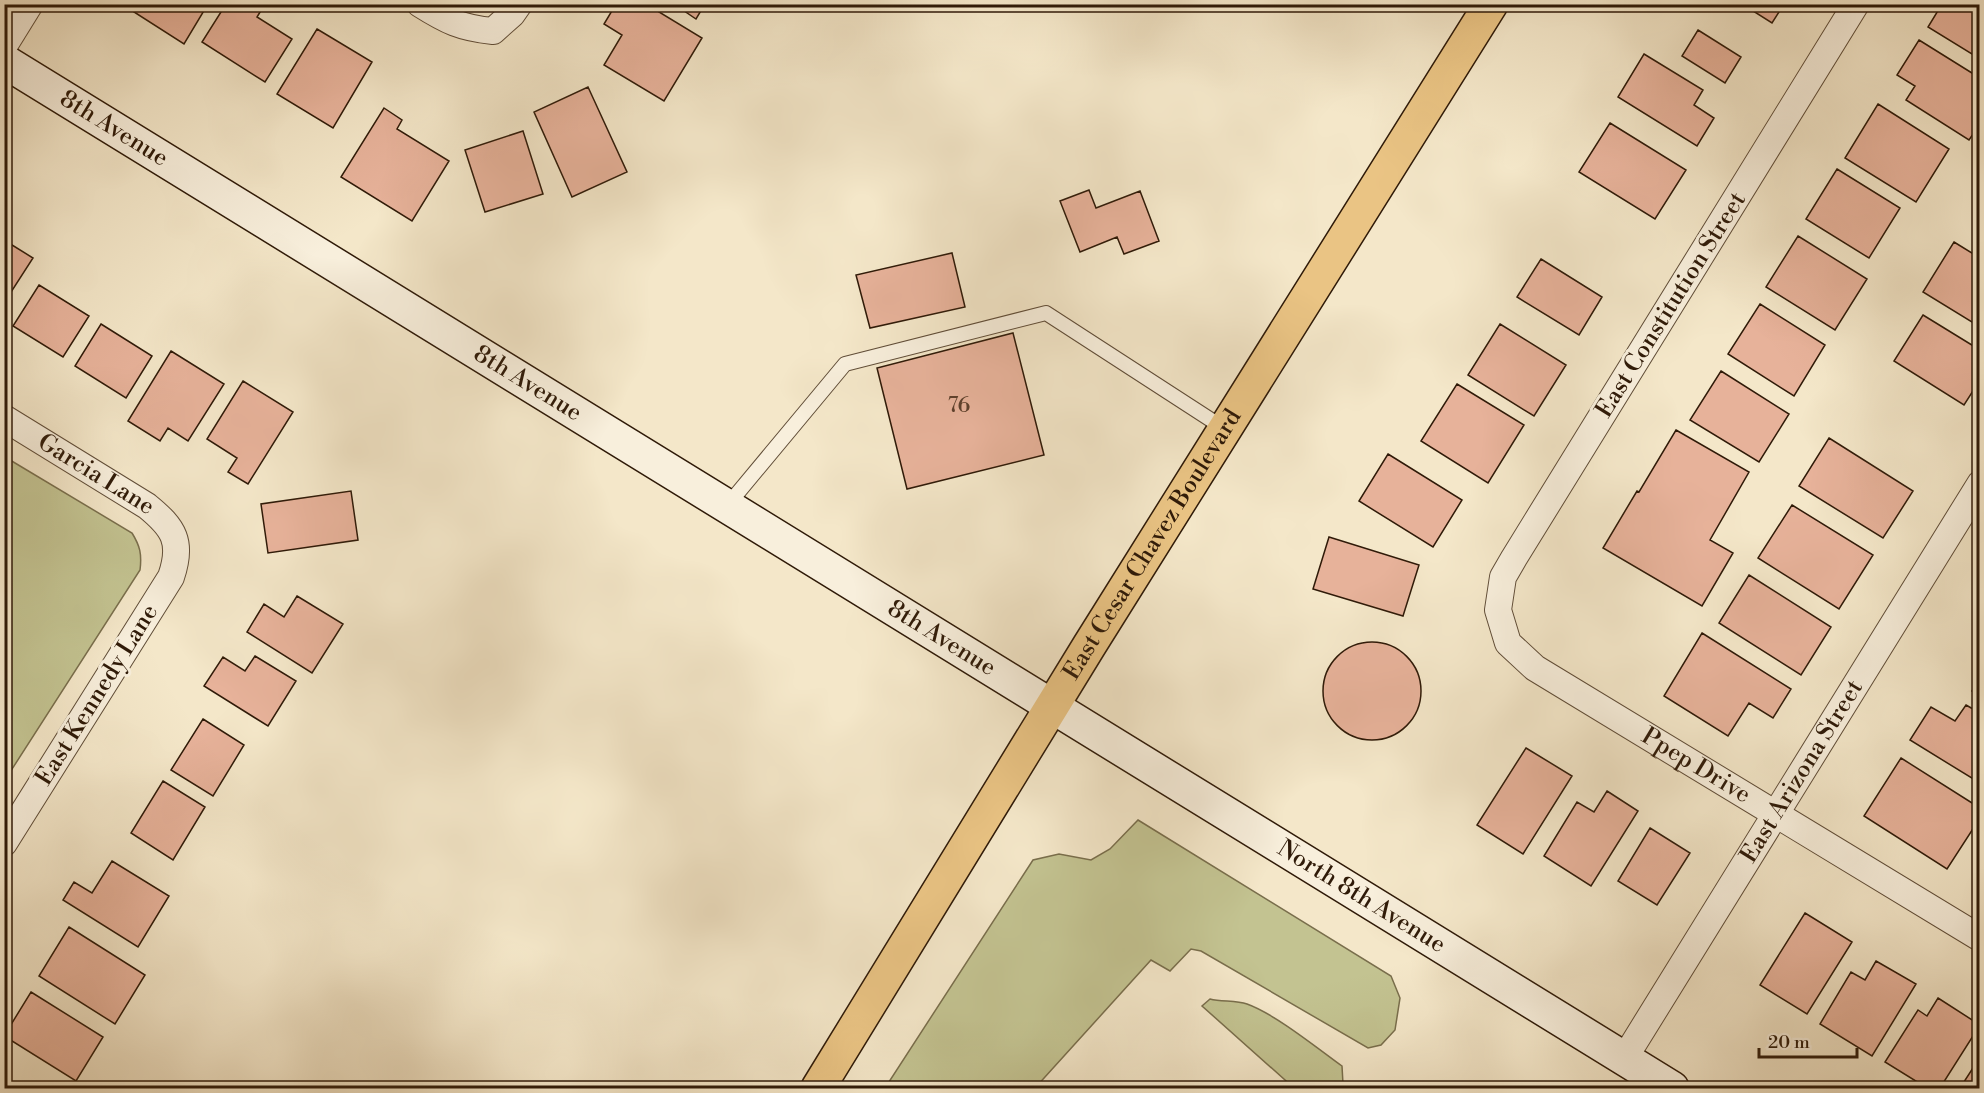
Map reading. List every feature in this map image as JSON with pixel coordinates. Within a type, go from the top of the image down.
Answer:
[{"type":"highway","name":"East Cesar Chavez Boulevard","points":[[818,1089],[1051,707],[1491,4]]},
{"type":"main road","name":"8th Avenue","points":[[4,61],[1051,707]]},
{"type":"main road","name":"North 8th Avenue","points":[[1051,707],[1672,1089]]},
{"type":"street","points":[[4,46],[30,4]]},
{"type":"street","points":[[420,4],[440,17],[468,28],[493,31],[512,14],[519,4]]},
{"type":"street","name":"East Constitution Street","points":[[1498,610],[1503,577],[1514,558],[1856,4]]},
{"type":"street","name":"Garcia Lane","points":[[4,418],[147,506],[166,521],[176,541]]},
{"type":"street","name":"East Arizona Street","points":[[1624,1059],[1980,484]]},
{"type":"street","name":"East Kennedy Lane","points":[[4,843],[171,577],[177,559],[176,541]]},
{"type":"street","name":"Ppep Drive","points":[[1498,610],[1508,643],[1535,668],[1980,938]]},
{"type":"lane","points":[[726,507],[845,363],[1046,313],[1226,430]]},
{"type":"green space","points":[[5,457],[132,533],[139,546],[141,559],[140,570],[5,780]]},
{"type":"green space","points":[[1138,820],[1391,976],[1400,998],[1395,1030],[1381,1045],[1368,1048],[1201,951],[1191,949],[1170,971],[1151,960],[1035,1088],[885,1088],[1033,860],[1059,854],[1091,860],[1110,849]]},
{"type":"green space","points":[[1210,999],[1247,1004],[1283,1023],[1342,1066],[1343,1084],[1341,1088],[1294,1088],[1202,1006]]},
{"type":"building","points":[[139,4],[208,4],[184,44],[134,12]]},
{"type":"building","points":[[226,4],[265,4],[257,17],[292,39],[265,82],[202,42]]},
{"type":"building","points":[[616,4],[646,4],[702,38],[664,101],[604,65],[622,35],[604,24]]},
{"type":"building","points":[[674,4],[705,4],[696,19]]},
{"type":"building","points":[[1742,4],[1784,4],[1772,23]]},
{"type":"building","points":[[1942,4],[1980,4],[1980,59],[1928,27]]},
{"type":"building","points":[[317,29],[372,62],[333,128],[277,94]]},
{"type":"building","points":[[1698,30],[1741,57],[1725,83],[1682,56]]},
{"type":"building","points":[[1919,40],[1980,78],[1980,124],[1969,140],[1906,100],[1915,86],[1897,75]]},
{"type":"building","points":[[1644,54],[1703,90],[1694,105],[1714,118],[1697,146],[1618,97]]},
{"type":"building","points":[[588,87],[627,172],[572,197],[534,112]]},
{"type":"building","points":[[1878,104],[1949,149],[1916,202],[1845,158]]},
{"type":"building","points":[[384,108],[402,120],[397,129],[449,161],[412,221],[341,177]]},
{"type":"building","points":[[1610,123],[1686,170],[1655,219],[1579,172]]},
{"type":"building","points":[[523,131],[543,194],[485,212],[465,150]]},
{"type":"building","points":[[1837,169],[1900,208],[1869,258],[1806,219]]},
{"type":"building","points":[[1089,190],[1096,208],[1140,191],[1159,241],[1124,254],[1117,237],[1080,252],[1060,201]]},
{"type":"building","points":[[1980,218],[1980,230],[1974,227]]},
{"type":"building","points":[[1798,236],[1867,279],[1835,330],[1766,287]]},
{"type":"building","points":[[4,240],[33,258],[4,303]]},
{"type":"building","points":[[1954,242],[1980,258],[1980,327],[1923,292]]},
{"type":"building","points":[[952,253],[965,307],[870,328],[856,275]]},
{"type":"building","points":[[1541,259],[1602,297],[1579,335],[1517,297]]},
{"type":"building","points":[[39,285],[89,316],[63,357],[13,326]]},
{"type":"building","points":[[1760,304],[1825,345],[1794,396],[1728,354]]},
{"type":"building","points":[[1923,315],[1980,350],[1980,380],[1964,405],[1894,361]]},
{"type":"building","points":[[101,324],[152,356],[126,398],[75,366]]},
{"type":"building","points":[[1500,324],[1566,365],[1534,416],[1468,375]]},
{"type":"building","points":[[1013,333],[1044,455],[907,489],[877,368]]},
{"type":"building","points":[[171,351],[224,384],[188,441],[168,428],[160,441],[128,421]]},
{"type":"building","points":[[1721,371],[1789,414],[1759,462],[1690,420]]},
{"type":"building","points":[[243,381],[293,412],[248,484],[228,472],[237,458],[207,439]]},
{"type":"building","points":[[1457,384],[1524,425],[1488,483],[1421,441]]},
{"type":"building","points":[[1676,430],[1749,472],[1710,540],[1733,553],[1702,606],[1603,548]]},
{"type":"building","points":[[1829,438],[1913,491],[1883,538],[1799,486]]},
{"type":"building","points":[[1388,454],[1462,500],[1433,547],[1359,501]]},
{"type":"building","points":[[351,491],[358,540],[268,553],[261,504]]},
{"type":"building","points":[[1792,505],[1873,555],[1839,609],[1758,558]]},
{"type":"building","points":[[1329,537],[1419,565],[1403,616],[1313,589]]},
{"type":"building","points":[[1749,575],[1831,627],[1801,675],[1719,623]]},
{"type":"building","points":[[297,596],[343,624],[312,673],[247,632],[264,604],[284,617]]},
{"type":"building","points":[[1702,633],[1791,689],[1773,718],[1749,703],[1728,736],[1664,696]]},
{"type":"building","points":[[1372,642],[1391,646],[1407,656],[1417,672],[1421,691],[1417,710],[1407,726],[1391,736],[1372,740],[1353,736],[1337,726],[1327,710],[1323,691],[1327,672],[1337,656],[1353,646]]},
{"type":"building","points":[[255,656],[296,681],[268,726],[204,686],[223,657],[245,671]]},
{"type":"building","points":[[1980,678],[1980,696],[1972,691]]},
{"type":"building","points":[[1966,705],[1980,713],[1980,772],[1975,780],[1910,740],[1931,707],[1955,721]]},
{"type":"building","points":[[203,719],[244,745],[213,796],[171,770]]},
{"type":"building","points":[[1526,748],[1572,776],[1523,854],[1477,825]]},
{"type":"building","points":[[1901,758],[1980,808],[1980,818],[1947,869],[1864,816]]},
{"type":"building","points":[[163,781],[205,807],[173,860],[131,833]]},
{"type":"building","points":[[1607,791],[1638,811],[1591,886],[1544,856],[1577,802],[1594,812]]},
{"type":"building","points":[[1650,828],[1690,853],[1657,905],[1618,881]]},
{"type":"building","points":[[112,861],[169,896],[138,947],[63,900],[74,882],[92,893]]},
{"type":"building","points":[[1805,913],[1852,942],[1807,1014],[1760,985]]},
{"type":"building","points":[[69,927],[145,975],[115,1024],[39,976]]},
{"type":"building","points":[[1876,961],[1916,984],[1872,1056],[1820,1024],[1851,972],[1865,980]]},
{"type":"building","points":[[31,992],[103,1037],[76,1081],[4,1036]]},
{"type":"building","points":[[1938,998],[1980,1025],[1940,1088],[1927,1088],[1885,1062],[1918,1010],[1927,1016]]},
{"type":"building","points":[[1980,1057],[1980,1088],[1960,1088]]},
{"type":"building","points":[[4,1078],[21,1088],[4,1088]]}]
